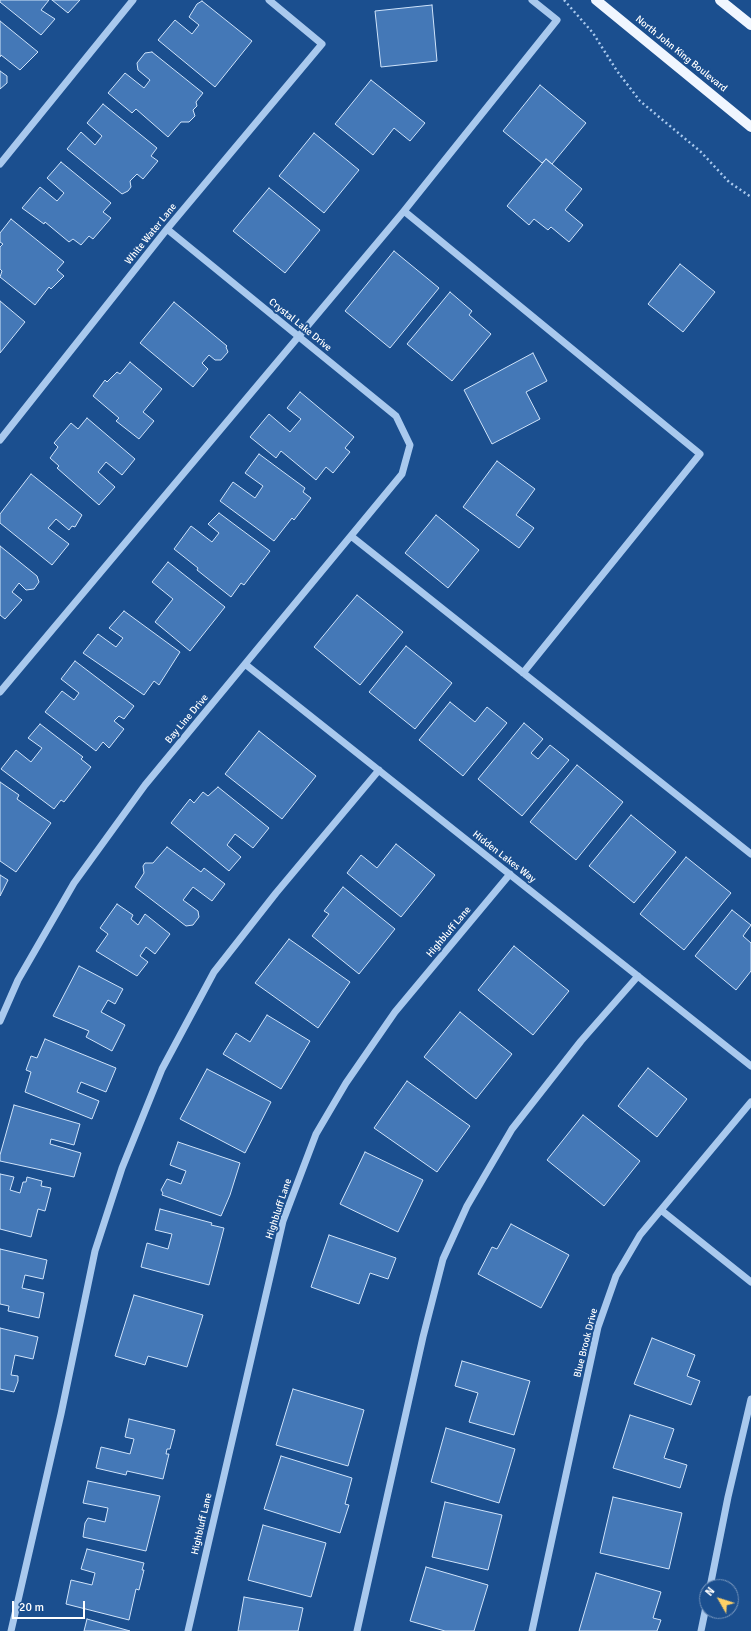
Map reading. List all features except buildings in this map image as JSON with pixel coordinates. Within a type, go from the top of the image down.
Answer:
[{"type":"main road","name":"North John King Boulevard","points":[[596,0],[751,127]]},
{"type":"main road","points":[[720,0],[751,25]]},
{"type":"street","points":[[0,164],[132,0]]},
{"type":"street","name":"White Water Lane","points":[[0,440],[167,229],[322,44],[269,0]]},
{"type":"street","points":[[0,692],[404,211],[557,20],[532,0]]},
{"type":"street","points":[[404,211],[700,454],[523,673]]},
{"type":"street","name":"Crystal Lake Drive","points":[[167,229],[396,416],[410,445]]},
{"type":"street","name":"Bay Line Drive","points":[[0,1021],[18,980],[74,883],[146,785],[402,474],[410,445]]},
{"type":"street","points":[[351,536],[751,854]]},
{"type":"street","name":"Hidden Lakes Way","points":[[245,664],[751,1066]]},
{"type":"street","points":[[11,1631],[61,1414],[95,1251],[122,1168],[162,1069],[214,972],[276,893],[379,770]]},
{"type":"street","name":"Highbluff Lane","points":[[188,1631],[283,1221],[316,1134],[346,1083],[395,1012],[510,874]]},
{"type":"street","points":[[357,1631],[423,1337],[444,1259],[467,1206],[512,1129],[581,1040],[638,976]]},
{"type":"street","name":"Blue Brook Drive","points":[[532,1631],[598,1327],[616,1276],[640,1235],[751,1102]]},
{"type":"street","points":[[661,1210],[751,1282]]},
{"type":"street","points":[[712,1579],[751,1399]]},
{"type":"street","points":[[701,1631],[703,1619]]},
{"type":"path","points":[[564,0],[592,32],[617,71],[640,100],[696,147],[729,182],[751,196]]}]
